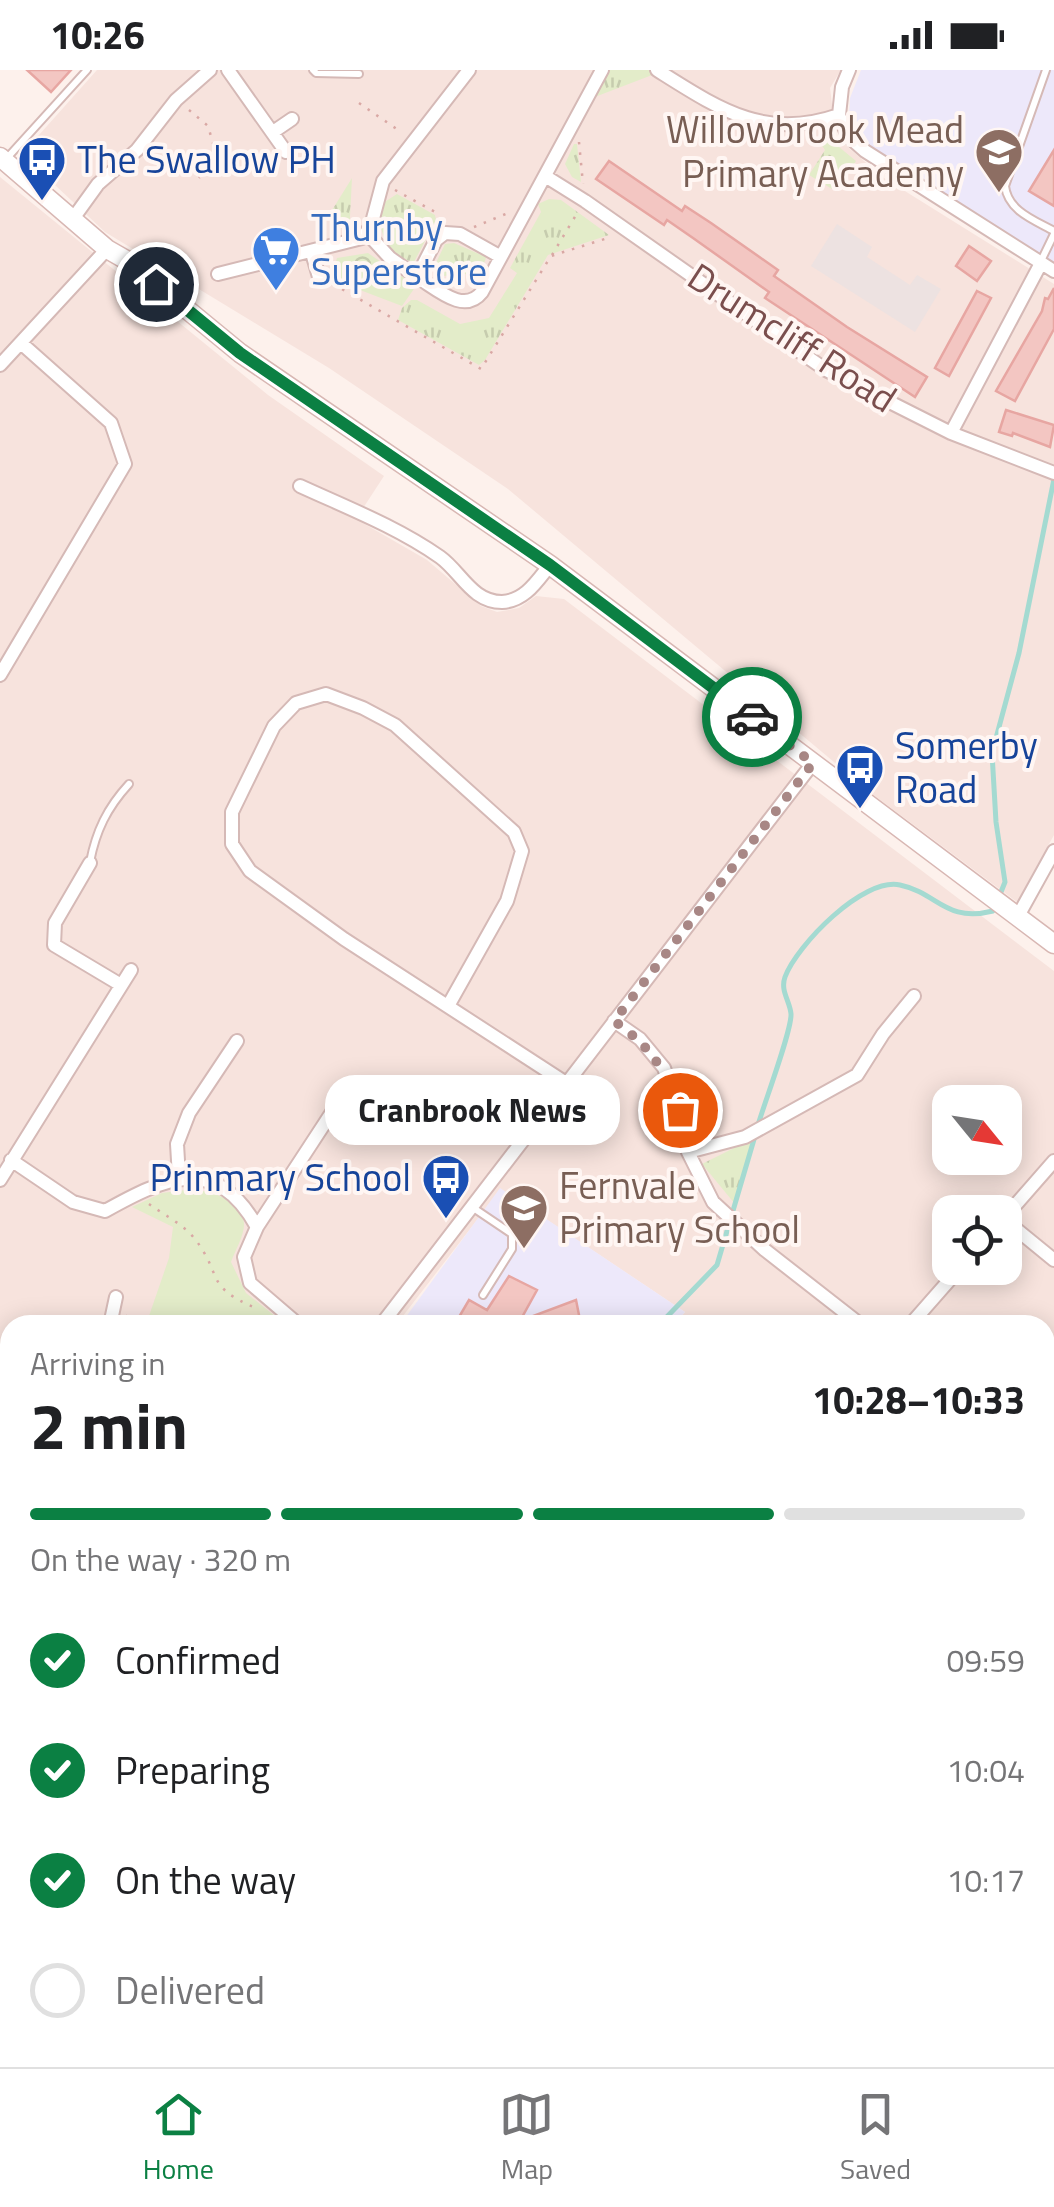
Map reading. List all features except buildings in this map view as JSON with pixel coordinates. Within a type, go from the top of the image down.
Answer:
[{"type":"street","points":[[72,220],[98,184],[136,150],[176,100],[210,70]]},
{"type":"street","points":[[228,70],[286,152]]},
{"type":"street","points":[[218,274],[356,242],[367,233],[383,181],[469,70]]},
{"type":"street","points":[[367,233],[390,258],[417,277],[459,302],[470,303],[482,292],[502,257],[602,70]]},
{"type":"street","points":[[658,70],[722,108],[752,120],[793,126],[839,115]]},
{"type":"street","points":[[848,70],[839,115],[848,136],[865,151],[1054,271]]},
{"type":"street","points":[[273,132],[292,119]]},
{"type":"street","points":[[2,159],[107,249],[128,261],[240,353],[550,565],[1054,944]]},
{"type":"street","name":"Drumcliff Road","points":[[545,176],[826,370],[951,434],[1050,472]]},
{"type":"street","points":[[417,277],[436,240],[444,233],[466,237],[502,257]]},
{"type":"street","points":[[0,365],[107,249]]},
{"type":"street","points":[[312,252],[318,276]]},
{"type":"street","points":[[951,434],[1040,264]]},
{"type":"street","points":[[0,675],[125,464],[111,423],[22,343]]},
{"type":"street","points":[[300,486],[406,536],[444,560],[473,591],[496,602],[520,597],[550,565]]},
{"type":"street","points":[[448,1006],[507,901],[522,851],[514,832],[395,725],[326,694],[296,703],[274,726],[232,812],[232,844],[250,871],[344,940],[566,1083]]},
{"type":"street","points":[[389,1315],[813,763]]},
{"type":"street","points":[[1018,916],[1054,851]]},
{"type":"street","points":[[90,863],[56,923],[54,944],[121,986]]},
{"type":"street","points":[[0,1180],[131,970]]},
{"type":"street","points":[[688,1152],[745,1137],[858,1074],[883,1034],[914,996]]},
{"type":"street","points":[[614,1021],[640,1040],[664,1068],[680,1110],[688,1152],[713,1202],[765,1250],[848,1315]]},
{"type":"street","points":[[178,1177],[177,1144],[190,1114],[237,1041]]},
{"type":"street","points":[[286,1315],[250,1283],[244,1257],[257,1227],[336,1106]]},
{"type":"street","points":[[11,1160],[73,1202],[105,1211],[178,1177],[215,1184],[244,1203],[257,1227]]},
{"type":"street","points":[[1022,1198],[1054,1161]]},
{"type":"street","points":[[1022,1233],[1054,1260]]},
{"type":"street","points":[[919,1315],[945,1285]]},
{"type":"street","points":[[112,1315],[116,1298]]},
{"type":"lane","points":[[2,159],[87,70]]},
{"type":"lane","points":[[314,70],[359,74]]},
{"type":"lane","points":[[1040,264],[1054,233],[1016,209],[1005,186],[1046,70]]},
{"type":"lane","points":[[90,863],[96,831],[128,784]]},
{"type":"lane","points":[[471,1206],[512,1234],[512,1249],[483,1295]]},
{"type":"path","points":[[176,100],[208,126],[216,150],[217,157],[199,178]]},
{"type":"path","points":[[359,103],[414,142]]},
{"type":"path","points":[[551,256],[585,200],[578,136],[570,132]]},
{"type":"path","points":[[383,181],[437,213],[444,233]]},
{"type":"path","points":[[466,237],[471,228],[515,211],[524,214]]},
{"type":"path","points":[[128,261],[133,252],[146,252],[206,274],[218,274]]},
{"type":"path","points":[[136,1194],[186,1228],[198,1242],[221,1290],[273,1315]]},
{"type":"shaded area","points":[[97,70],[841,70],[830,88],[836,137],[884,178],[1054,284],[1054,835],[1017,902],[871,793],[508,489],[329,368],[105,232],[22,154]]},
{"type":"shaded area","name":"Willowbrook Mead Primary Academy","points":[[861,70],[1054,70],[1054,262],[855,138],[849,117],[850,98]]},
{"type":"shaded area","points":[[0,177],[268,395],[384,476],[356,519],[427,560],[481,606],[497,612],[519,608],[536,596],[564,599],[1054,971],[1054,1315],[682,1315],[685,1312],[501,1189],[404,1315],[0,1315]]},
{"type":"shaded area","points":[[837,224],[872,247],[867,257],[910,285],[917,275],[941,289],[915,332],[811,266]]},
{"type":"shaded area","name":"Fernvale Primary School","points":[[500,1188],[685,1312],[682,1315],[407,1315]]},
{"type":"green space","points":[[603,70],[660,70],[660,72],[587,100]]},
{"type":"green space","points":[[827,137],[856,161],[839,187],[832,189],[809,175],[825,150],[817,138]]},
{"type":"green space","points":[[574,144],[581,182],[572,177],[565,164]]},
{"type":"green space","points":[[352,178],[349,236],[329,215]]},
{"type":"green space","points":[[397,194],[435,215],[414,262],[397,255],[382,233],[380,205]]},
{"type":"green space","points":[[549,199],[561,200],[609,235],[548,255],[479,365],[398,320],[402,308],[411,300],[460,324],[489,318],[517,273],[510,268],[541,212],[538,204]]},
{"type":"green space","points":[[454,243],[486,257],[480,268],[443,276],[434,267],[445,244]]},
{"type":"green space","points":[[368,253],[416,286],[402,306],[331,279],[337,258]]},
{"type":"green space","points":[[750,1140],[752,1145],[735,1204],[702,1164]]},
{"type":"green space","points":[[193,1189],[224,1198],[238,1208],[243,1232],[231,1262],[246,1293],[274,1315],[149,1315],[169,1258],[173,1227],[132,1207],[162,1193]]},
{"type":"waterway","points":[[999,897],[1005,882],[992,753],[1019,653],[1054,479]]},
{"type":"waterway","points":[[758,1125],[790,1023],[785,977],[803,948],[833,916],[885,885],[913,889],[964,913],[993,911],[995,907]]},
{"type":"waterway","points":[[669,1315],[717,1265],[755,1136]]},
{"type":"way so far","points":[[680,1110],[664,1068],[640,1040],[614,1021],[813,763],[752,717]]},
{"type":"place","name":"Willowbrook Mead Primary Academy","points":[[999,194]]},
{"type":"place","name":"The Swallow PH","points":[[42,202]]},
{"type":"place","name":"Thurnby Superstore","points":[[276,292]]},
{"type":"place","name":"Somerby Road","points":[[860,810]]},
{"type":"place","name":"Cranbrook News","points":[[680,1110]]},
{"type":"place","name":"Prinmary School","points":[[446,1220]]},
{"type":"place","name":"Fernvale Primary School","points":[[524,1250]]},
{"type":"route","points":[[156,284],[240,353],[550,565],[752,717]]}]
